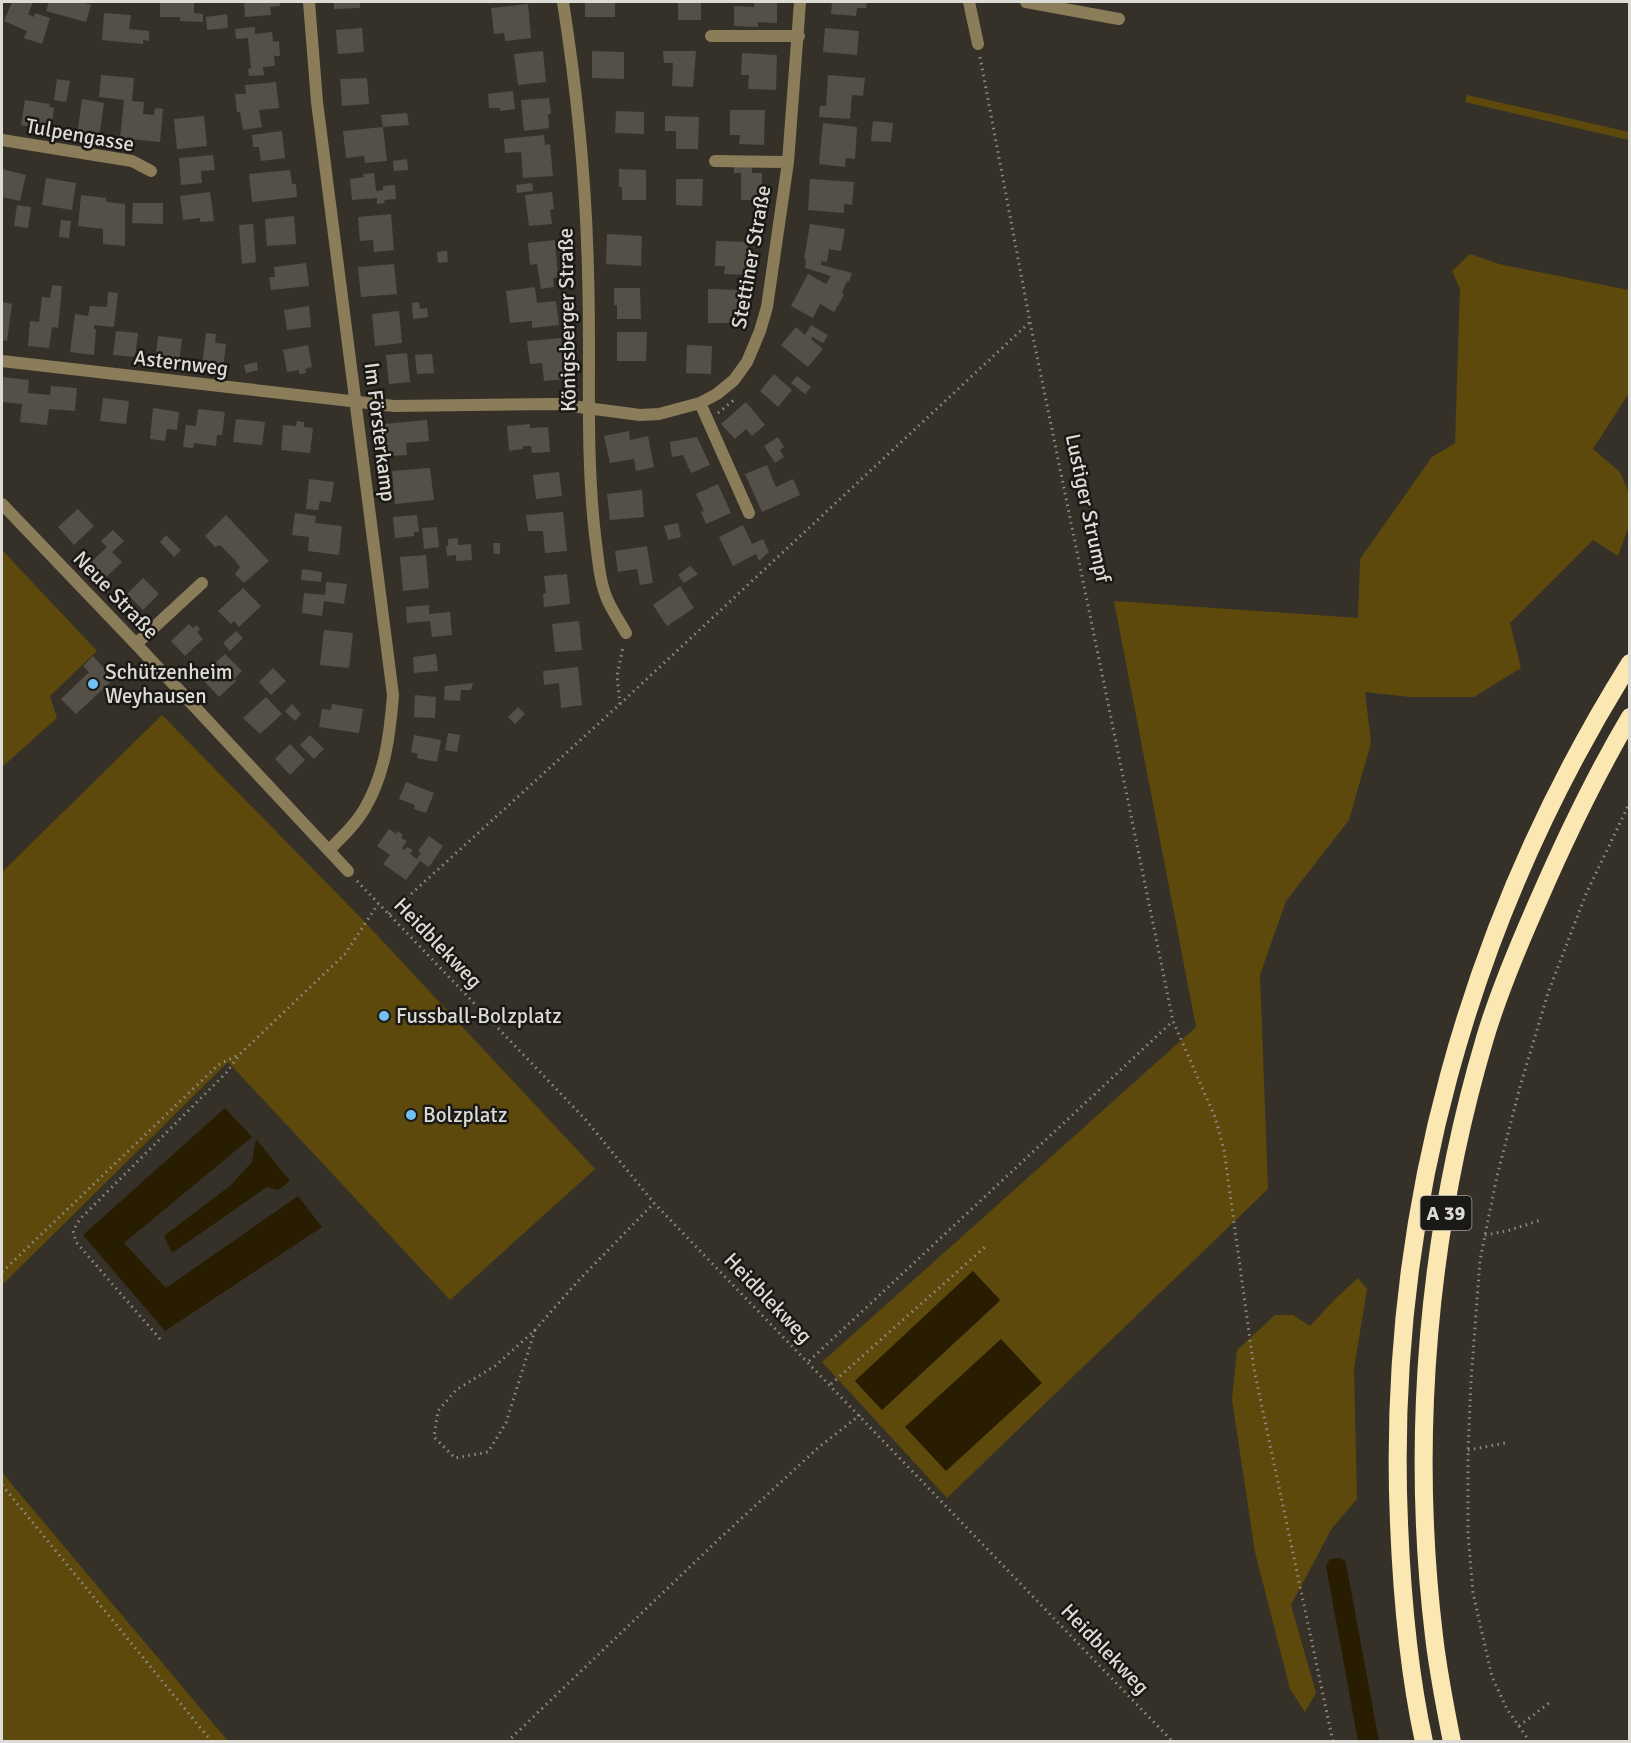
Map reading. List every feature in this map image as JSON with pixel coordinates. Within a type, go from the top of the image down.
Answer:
[{"type":"highway","name":"A 39","points":[[1424,1742],[1406,1635],[1398,1485],[1399,1372],[1404,1311],[1428,1157],[1443,1093],[1468,1006],[1492,938],[1537,833],[1585,740],[1628,664]]},
{"type":"highway","name":"A 39","points":[[1452,1742],[1434,1637],[1424,1464],[1426,1377],[1439,1254],[1453,1168],[1486,1036],[1518,947],[1563,844],[1629,717]]},
{"type":"street","name":"Im Försterkamp","points":[[309,2],[317,102],[393,695],[389,738],[377,780],[365,807],[347,832],[329,850]]},
{"type":"street","name":"Königsberger Straße","points":[[563,2],[574,80],[588,270],[588,438],[592,504],[599,563],[607,600],[626,633]]},
{"type":"street","name":"Stettiner Straße","points":[[356,403],[394,406],[556,404],[640,415],[659,414],[700,404],[734,380],[747,362],[767,307],[788,162],[800,2]]},
{"type":"street","points":[[969,2],[978,44]]},
{"type":"street","points":[[1026,2],[1119,19]]},
{"type":"street","points":[[711,36],[799,36]]},
{"type":"street","name":"Tulpengasse","points":[[2,140],[132,161],[151,171]]},
{"type":"street","points":[[715,161],[788,162]]},
{"type":"street","name":"Asternweg","points":[[2,361],[356,403]]},
{"type":"street","points":[[700,404],[749,513]]},
{"type":"street","name":"Neue Straße","points":[[2,504],[348,871]]},
{"type":"street","points":[[136,644],[202,583]]},
{"type":"path","name":"Lustiger Strumpf","points":[[978,44],[1030,322],[1173,1021],[1215,1117],[1224,1150],[1254,1369],[1333,1742]]},
{"type":"path","points":[[389,914],[620,704],[1030,322]]},
{"type":"path","points":[[620,704],[618,670],[626,633]]},
{"type":"path","points":[[1530,1742],[1508,1709],[1492,1677],[1473,1593],[1468,1533],[1468,1450],[1480,1260],[1520,1087],[1548,993],[1586,894],[1629,802]]},
{"type":"path","name":"Heidblekweg","points":[[348,871],[585,1119],[654,1203],[809,1361],[1173,1742]]},
{"type":"path","points":[[160,1339],[75,1242],[73,1231],[80,1219],[226,1073],[240,1054],[345,954],[378,903]]},
{"type":"path","points":[[809,1361],[1173,1021]]},
{"type":"path","points":[[2,1272],[218,1065],[240,1054]]},
{"type":"path","points":[[535,1330],[506,1423],[488,1452],[455,1458],[434,1437],[438,1410],[456,1390],[495,1366],[535,1330],[578,1281],[654,1203]]},
{"type":"path","points":[[1485,1235],[1507,1231],[1541,1220]]},
{"type":"path","points":[[831,1384],[985,1247]]},
{"type":"path","points":[[507,1742],[718,1540],[819,1447],[860,1415]]},
{"type":"path","points":[[1468,1450],[1504,1443]]},
{"type":"path","points":[[2,1485],[212,1742]]},
{"type":"path","points":[[1519,1726],[1549,1703]]},
{"type":"shaded area","points":[[1467,95],[1629,132],[1629,140],[1465,102]]},
{"type":"shaded area","points":[[1470,254],[1499,264],[1629,290],[1629,393],[1593,449],[1620,472],[1629,493],[1629,525],[1618,556],[1593,540],[1510,623],[1521,668],[1474,697],[1410,697],[1365,692],[1371,743],[1349,820],[1286,901],[1260,975],[1268,1189],[947,1498],[822,1362],[1196,1027],[1114,601],[1358,618],[1360,559],[1432,457],[1455,443],[1460,289],[1452,271]],"holes":[[[973,1271],[1000,1301],[882,1410],[855,1381]]]},
{"type":"shaded area","points":[[2,550],[97,651],[50,696],[57,718],[2,767]]},
{"type":"shaded area","points":[[162,715],[361,918],[595,1169],[450,1300],[228,1062],[2,1285],[2,872]]},
{"type":"shaded area","points":[[225,1108],[252,1137],[124,1243],[166,1288],[298,1196],[322,1227],[165,1331],[83,1235]]},
{"type":"shaded area","points":[[256,1139],[290,1181],[278,1190],[267,1187],[172,1253],[164,1236],[231,1185],[252,1162]]},
{"type":"shaded area","points":[[973,1271],[1000,1300],[882,1410],[855,1381]]},
{"type":"shaded area","points":[[1358,1278],[1367,1289],[1354,1369],[1357,1499],[1332,1528],[1291,1605],[1316,1693],[1305,1712],[1290,1689],[1255,1552],[1232,1400],[1237,1350],[1275,1315],[1293,1315],[1310,1326]]},
{"type":"shaded area","points":[[1001,1339],[1042,1383],[946,1471],[905,1427]]},
{"type":"shaded area","points":[[2,1472],[14,1487],[228,1741],[2,1741]]},
{"type":"shaded area","points":[[1339,1558],[1345,1561],[1347,1569],[1379,1741],[1358,1741],[1326,1566],[1330,1559]]},
{"type":"building","points":[[12,2],[33,2],[28,14],[34,17],[35,13],[50,18],[42,44],[24,38],[27,31],[4,21]]},
{"type":"building","points":[[49,2],[81,2],[91,5],[86,22],[46,11]]},
{"type":"building","points":[[160,2],[194,2],[194,13],[203,14],[203,22],[180,21],[180,17],[160,17]]},
{"type":"building","points":[[244,2],[280,2],[280,6],[270,7],[271,15],[245,17]]},
{"type":"building","points":[[334,2],[360,2],[360,8],[334,9]]},
{"type":"building","points":[[585,2],[615,2],[615,17],[585,17]]},
{"type":"building","points":[[678,2],[701,2],[701,20],[678,20]]},
{"type":"building","points":[[754,2],[777,2],[777,23],[758,22],[758,27],[734,26],[734,6],[754,7]]},
{"type":"building","points":[[832,2],[867,2],[866,8],[857,8],[856,16],[831,14]]},
{"type":"building","points":[[528,4],[531,38],[505,41],[504,33],[494,34],[491,8]]},
{"type":"building","points":[[104,13],[131,15],[129,29],[149,31],[149,41],[143,40],[143,44],[102,40]]},
{"type":"building","points":[[227,14],[228,28],[207,30],[206,17]]},
{"type":"building","points":[[255,27],[255,34],[272,32],[273,42],[279,41],[280,56],[274,56],[275,66],[263,67],[264,75],[249,76],[248,69],[251,68],[248,38],[236,39],[235,29]]},
{"type":"building","points":[[362,28],[364,52],[338,54],[336,30]]},
{"type":"building","points":[[825,28],[859,31],[857,55],[823,52]]},
{"type":"building","points":[[543,51],[546,82],[518,85],[514,54]]},
{"type":"building","points":[[592,51],[624,52],[624,79],[592,78]]},
{"type":"building","points":[[663,51],[696,51],[693,87],[672,86],[673,63],[664,63]]},
{"type":"building","points":[[742,53],[777,55],[776,90],[748,89],[749,75],[741,75]]},
{"type":"building","points":[[101,75],[134,78],[132,101],[144,102],[143,114],[154,115],[155,108],[163,109],[160,142],[120,138],[124,100],[99,97]]},
{"type":"building","points":[[828,75],[865,78],[863,96],[852,95],[850,119],[819,117],[820,106],[826,106]]},
{"type":"building","points":[[367,78],[369,104],[342,106],[340,79]]},
{"type":"building","points":[[57,79],[70,81],[66,102],[54,100]]},
{"type":"building","points":[[276,82],[279,108],[259,110],[262,127],[243,130],[240,112],[237,112],[235,94],[246,94],[245,85]]},
{"type":"building","points":[[513,91],[515,109],[500,111],[500,108],[489,108],[488,94]]},
{"type":"building","points":[[549,98],[551,114],[548,114],[549,128],[524,131],[521,100]]},
{"type":"building","points":[[82,99],[104,103],[99,138],[77,135]]},
{"type":"building","points":[[25,100],[50,104],[49,107],[54,108],[52,123],[47,122],[46,129],[21,125]]},
{"type":"building","points":[[730,110],[765,110],[764,145],[739,144],[740,135],[730,135]]},
{"type":"building","points":[[616,111],[644,112],[644,134],[615,133]]},
{"type":"building","points":[[407,113],[409,125],[383,127],[381,115]]},
{"type":"building","points":[[204,116],[207,146],[177,149],[174,119]]},
{"type":"building","points":[[665,116],[699,117],[698,149],[676,149],[676,131],[665,131]]},
{"type":"building","points":[[873,121],[893,123],[891,142],[871,141]]},
{"type":"building","points":[[823,123],[857,127],[855,159],[846,158],[845,167],[819,164]]},
{"type":"building","points":[[383,127],[387,161],[365,163],[364,156],[346,158],[343,131]]},
{"type":"building","points":[[282,131],[285,158],[261,161],[259,147],[253,147],[252,135]]},
{"type":"building","points":[[544,135],[545,145],[550,144],[553,176],[523,178],[521,152],[505,153],[504,139]]},
{"type":"building","points":[[213,155],[215,170],[201,171],[202,183],[181,185],[179,158]]},
{"type":"building","points":[[407,159],[408,170],[394,171],[393,161]]},
{"type":"building","points":[[734,166],[752,166],[752,173],[762,173],[762,200],[741,200],[741,173],[734,173]]},
{"type":"building","points":[[2,169],[26,175],[20,201],[2,197]]},
{"type":"building","points":[[619,169],[646,170],[646,200],[622,200]]},
{"type":"building","points":[[290,170],[292,184],[296,184],[297,197],[252,202],[249,174]]},
{"type":"building","points":[[374,173],[376,191],[383,190],[383,186],[395,185],[396,199],[384,200],[385,203],[377,204],[377,198],[352,200],[350,179]]},
{"type":"building","points":[[46,178],[76,183],[72,210],[42,205]]},
{"type":"building","points":[[676,179],[703,179],[702,206],[676,205]]},
{"type":"building","points":[[810,179],[854,182],[852,205],[844,204],[844,213],[808,210]]},
{"type":"building","points":[[532,183],[533,191],[517,193],[516,185]]},
{"type":"building","points":[[210,192],[214,221],[200,222],[200,218],[183,220],[180,196]]},
{"type":"building","points":[[552,192],[554,209],[550,210],[552,224],[529,226],[525,195]]},
{"type":"building","points":[[81,195],[106,198],[106,202],[125,204],[125,246],[103,244],[103,229],[78,226]]},
{"type":"building","points":[[133,203],[163,203],[163,224],[132,223]]},
{"type":"building","points":[[17,205],[31,207],[28,228],[14,226]]},
{"type":"building","points":[[391,214],[394,250],[374,252],[373,240],[360,241],[358,217]]},
{"type":"building","points":[[294,216],[296,244],[267,246],[265,219]]},
{"type":"building","points":[[61,220],[71,221],[69,238],[59,237]]},
{"type":"building","points":[[253,224],[256,262],[242,264],[239,225]]},
{"type":"building","points":[[810,224],[845,229],[841,251],[829,249],[827,262],[821,261],[821,265],[852,273],[842,293],[844,295],[834,312],[820,304],[813,318],[791,306],[808,274],[826,284],[831,276],[805,268],[806,259],[804,259]]},
{"type":"building","points":[[607,234],[642,236],[641,266],[606,264]]},
{"type":"building","points":[[555,240],[558,277],[553,278],[554,287],[541,289],[537,264],[530,265],[528,243]]},
{"type":"building","points":[[716,241],[748,242],[750,275],[724,274],[725,266],[715,266]]},
{"type":"building","points":[[447,251],[448,262],[438,263],[437,252]]},
{"type":"building","points":[[306,263],[309,286],[271,290],[269,277],[275,277],[274,267]]},
{"type":"building","points":[[394,264],[397,294],[361,297],[358,267]]},
{"type":"building","points":[[52,285],[62,286],[58,328],[52,327],[49,348],[28,346],[30,321],[39,322],[42,297],[50,298]]},
{"type":"building","points":[[535,287],[537,303],[556,301],[559,325],[532,328],[532,321],[510,323],[506,291]]},
{"type":"building","points":[[614,288],[640,288],[641,319],[617,319]]},
{"type":"building","points":[[708,289],[740,290],[740,323],[708,323]]},
{"type":"building","points":[[108,292],[118,293],[114,327],[94,325],[96,329],[94,355],[70,352],[75,314],[88,316],[90,306],[107,307]]},
{"type":"building","points":[[2,302],[12,304],[7,341],[2,340]]},
{"type":"building","points":[[419,302],[420,309],[427,308],[428,317],[413,319],[412,303]]},
{"type":"building","points":[[309,306],[311,327],[287,330],[284,310]]},
{"type":"building","points":[[399,311],[402,343],[375,346],[372,314]]},
{"type":"building","points":[[811,325],[828,335],[823,343],[812,337],[811,339],[823,349],[808,367],[781,345],[796,327],[805,335]]},
{"type":"building","points":[[116,331],[138,333],[135,357],[113,355]]},
{"type":"building","points":[[617,332],[647,332],[646,361],[617,361]]},
{"type":"building","points":[[206,333],[216,334],[215,343],[226,344],[223,369],[202,366]]},
{"type":"building","points":[[158,336],[182,339],[179,364],[155,362]]},
{"type":"building","points":[[561,338],[566,379],[544,381],[542,363],[530,364],[527,341]]},
{"type":"building","points":[[308,345],[312,367],[305,369],[306,373],[299,374],[299,370],[287,372],[283,350]]},
{"type":"building","points":[[687,345],[712,346],[711,374],[686,373]]},
{"type":"building","points":[[407,353],[410,382],[389,384],[386,355]]},
{"type":"building","points":[[432,354],[434,373],[417,374],[415,355]]},
{"type":"building","points":[[257,362],[258,370],[246,373],[244,365]]},
{"type":"building","points":[[774,374],[792,390],[778,407],[760,391]]},
{"type":"building","points":[[797,376],[811,387],[805,394],[791,383]]},
{"type":"building","points":[[2,377],[29,380],[28,393],[50,395],[51,386],[77,388],[75,411],[49,409],[47,425],[20,422],[22,404],[2,402]]},
{"type":"building","points":[[103,398],[129,401],[126,424],[100,421]]},
{"type":"building","points":[[746,402],[765,425],[752,436],[746,429],[735,439],[721,424]]},
{"type":"building","points":[[153,408],[179,412],[177,430],[167,429],[165,441],[150,439]]},
{"type":"building","points":[[198,409],[225,412],[222,435],[217,435],[216,446],[194,443],[193,448],[183,447],[186,425],[196,426]]},
{"type":"building","points":[[236,419],[265,422],[262,445],[233,442]]},
{"type":"building","points":[[427,420],[429,441],[406,443],[407,455],[388,456],[385,424]]},
{"type":"building","points":[[297,421],[304,422],[304,427],[313,428],[310,453],[281,450],[283,425],[296,426]]},
{"type":"building","points":[[530,424],[530,428],[548,427],[550,452],[532,453],[531,446],[509,451],[507,426]]},
{"type":"building","points":[[629,431],[630,440],[648,436],[654,467],[636,471],[634,459],[610,463],[604,436]]},
{"type":"building","points":[[697,437],[710,465],[691,473],[683,455],[672,457],[670,442]]},
{"type":"building","points":[[778,437],[784,447],[780,450],[784,457],[775,463],[764,446]]},
{"type":"building","points":[[767,465],[776,487],[793,479],[800,495],[762,512],[745,474]]},
{"type":"building","points":[[430,468],[434,500],[395,504],[392,471]]},
{"type":"building","points":[[559,472],[562,496],[536,499],[533,475]]},
{"type":"building","points":[[309,479],[334,482],[331,502],[320,501],[318,510],[306,509]]},
{"type":"building","points":[[718,484],[731,513],[706,524],[701,512],[704,511],[696,494]]},
{"type":"building","points":[[642,490],[644,517],[610,520],[607,494]]},
{"type":"building","points":[[78,509],[94,526],[74,545],[58,527]]},
{"type":"building","points":[[563,512],[567,551],[545,553],[543,531],[528,531],[526,515]]},
{"type":"building","points":[[295,513],[316,516],[315,523],[342,526],[339,555],[308,551],[309,537],[292,535]]},
{"type":"building","points":[[226,515],[269,561],[244,583],[235,574],[240,567],[235,560],[220,545],[215,547],[205,536]]},
{"type":"building","points":[[417,515],[419,532],[414,532],[414,536],[395,538],[393,517]]},
{"type":"building","points":[[678,523],[681,537],[668,540],[664,526]]},
{"type":"building","points":[[743,525],[752,544],[763,539],[769,552],[759,561],[756,554],[733,566],[719,537]]},
{"type":"building","points":[[437,527],[439,547],[424,549],[422,528]]},
{"type":"building","points":[[113,530],[124,541],[112,552],[122,562],[103,580],[88,565],[107,547],[101,541]]},
{"type":"building","points":[[166,535],[181,550],[174,557],[160,542]]},
{"type":"building","points":[[458,538],[458,545],[471,544],[472,560],[456,561],[456,555],[447,556],[448,539]]},
{"type":"building","points":[[493,543],[500,543],[500,554],[494,554]]},
{"type":"building","points":[[647,546],[653,583],[640,585],[637,569],[618,572],[615,551]]},
{"type":"building","points":[[426,555],[429,588],[403,591],[400,557]]},
{"type":"building","points":[[690,566],[698,574],[684,583],[678,575]]},
{"type":"building","points":[[302,569],[322,572],[321,582],[301,580]]},
{"type":"building","points":[[567,574],[570,604],[544,607],[543,594],[546,593],[544,576]]},
{"type":"building","points":[[143,578],[159,594],[143,610],[127,594]]},
{"type":"building","points":[[326,582],[347,584],[344,604],[324,601],[322,616],[302,613],[304,593],[325,595]]},
{"type":"building","points":[[680,586],[694,608],[667,626],[653,605]]},
{"type":"building","points":[[243,588],[261,606],[239,627],[234,621],[231,624],[218,611]]},
{"type":"building","points":[[429,605],[429,614],[450,612],[452,635],[432,637],[430,621],[407,623],[406,607]]},
{"type":"building","points":[[579,621],[582,650],[555,652],[552,624]]},
{"type":"building","points":[[189,624],[193,628],[196,625],[200,629],[197,632],[203,639],[185,656],[171,641]]},
{"type":"building","points":[[324,630],[353,633],[349,668],[320,665]]},
{"type":"building","points":[[236,631],[243,638],[230,651],[223,643]]},
{"type":"building","points":[[225,654],[242,671],[234,679],[236,681],[219,697],[203,680],[215,669],[212,666]]},
{"type":"building","points":[[436,654],[438,671],[414,673],[413,657]]},
{"type":"building","name":"Schützenheim Weyhausen","points":[[93,656],[114,679],[76,714],[61,699],[89,672],[83,666]]},
{"type":"building","points":[[578,667],[582,705],[561,708],[559,683],[544,685],[543,671]]},
{"type":"building","points":[[273,668],[286,681],[271,695],[259,682]]},
{"type":"building","points":[[473,683],[471,690],[461,690],[460,701],[444,700],[445,686]]},
{"type":"building","points":[[415,695],[436,697],[435,718],[414,717]]},
{"type":"building","points":[[266,697],[282,714],[260,734],[243,718]]},
{"type":"building","points":[[292,704],[301,714],[295,721],[285,711]]},
{"type":"building","points":[[332,704],[363,709],[359,733],[319,727],[322,709],[331,710]]},
{"type":"building","points":[[518,707],[525,714],[515,724],[508,717]]},
{"type":"building","points":[[448,733],[460,735],[457,752],[445,750]]},
{"type":"building","points":[[310,735],[324,749],[314,759],[300,745]]},
{"type":"building","points":[[414,735],[441,740],[437,762],[417,758],[418,754],[411,752]]},
{"type":"building","points":[[290,744],[305,760],[290,775],[275,759]]},
{"type":"building","points":[[406,782],[434,793],[426,813],[414,809],[415,805],[399,799]]},
{"type":"building","points":[[389,829],[396,834],[398,831],[403,835],[401,838],[407,841],[402,848],[405,850],[407,847],[413,850],[410,854],[417,859],[421,853],[418,851],[429,836],[443,846],[429,867],[420,861],[406,880],[383,864],[390,855],[377,846]]},
{"type":"place","name":"Schützenheim Weyhausen","points":[[93,684]]},
{"type":"place","name":"Fussball-Bolzplatz","points":[[384,1016]]},
{"type":"place","name":"Bolzplatz","points":[[411,1115]]}]
